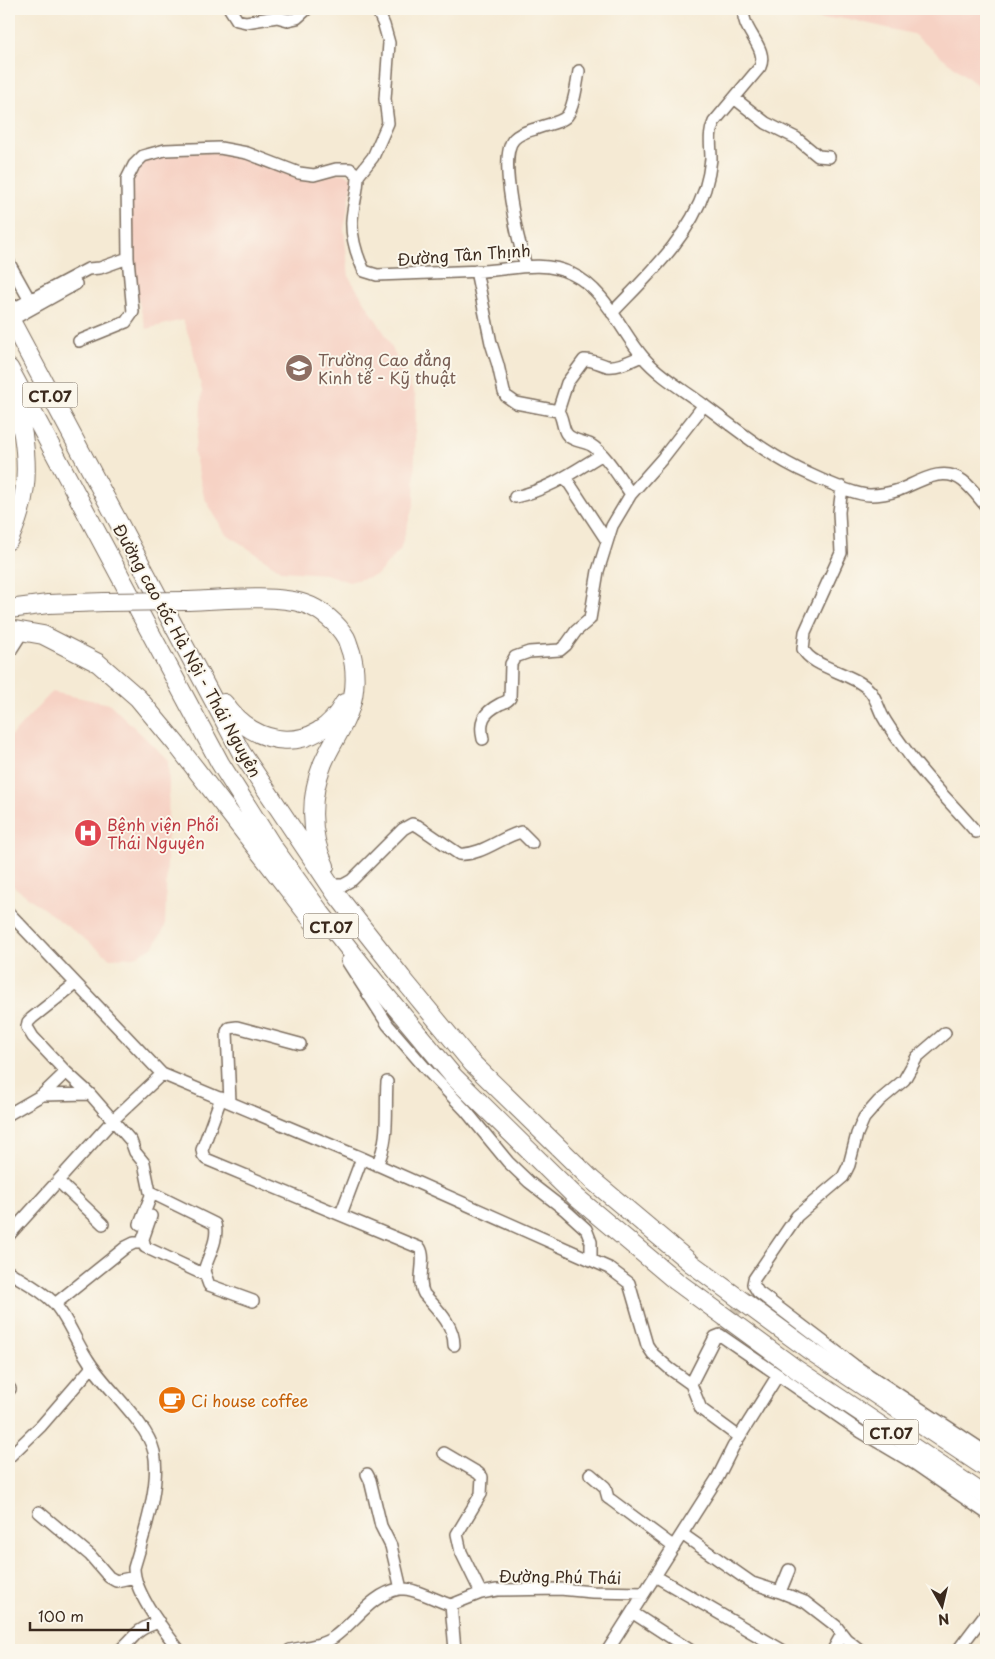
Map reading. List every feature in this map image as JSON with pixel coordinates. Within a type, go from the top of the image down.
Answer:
[{"type":"highway","name":"Đường cao tốc Hà Nội - Thái Nguyên","points":[[12,315],[92,474],[241,752],[336,894],[472,1063],[592,1180],[692,1264],[809,1350],[986,1468]]},
{"type":"highway","name":"Đường cao tốc Hà Nội - Thái Nguyên","points":[[9,368],[220,763],[273,847],[320,912],[383,992],[454,1077],[576,1197],[676,1281],[796,1369],[986,1496]]},
{"type":"highway","points":[[9,385],[18,406],[26,453],[27,473],[26,487],[18,517],[9,540]]},
{"type":"highway","points":[[92,474],[150,567],[217,693],[230,712],[245,728],[264,736],[286,740],[305,738],[320,730],[333,718],[343,706],[354,682]]},
{"type":"highway","points":[[9,609],[48,604],[105,602],[269,600],[306,604],[329,618],[347,638],[353,660],[354,682],[351,708],[323,763],[314,791],[313,826],[319,854],[328,872],[381,942],[402,978]]},
{"type":"highway","points":[[16,630],[43,635],[98,663],[138,698],[177,744],[314,923],[378,997],[454,1077]]},
{"type":"street","points":[[230,9],[237,20],[246,22],[277,17],[288,20],[296,18],[307,9]]},
{"type":"street","points":[[79,341],[126,322],[133,312],[128,258],[127,179],[134,165],[143,156],[165,150],[220,148],[247,153],[299,173],[314,175],[336,169],[350,170],[358,176],[373,157],[388,123],[385,99],[389,44],[377,9]]},
{"type":"street","points":[[612,313],[666,255],[695,211],[705,189],[710,169],[709,133],[711,127],[756,73],[762,62],[761,53],[743,19],[744,9]]},
{"type":"street","points":[[526,266],[513,218],[508,168],[509,150],[513,140],[523,133],[562,120],[568,115],[576,94],[578,71]]},
{"type":"street","points":[[734,98],[766,123],[796,138],[818,156],[828,157]]},
{"type":"street","name":"Đường Tân Thịnh","points":[[358,176],[352,222],[358,259],[364,271],[377,275],[476,271],[538,265],[572,274],[599,295],[642,356],[670,382],[762,449],[786,464],[842,487],[869,495],[899,490],[936,475],[957,477],[986,506]]},
{"type":"street","points":[[12,315],[88,269],[100,268],[128,258]]},
{"type":"street","points":[[9,263],[31,304]]},
{"type":"street","points":[[476,271],[491,343],[506,396],[516,403],[558,411]]},
{"type":"street","points":[[631,494],[592,446],[573,439],[566,433],[558,411],[567,383],[584,360],[590,360],[606,366],[614,366],[642,356]]},
{"type":"street","points":[[483,739],[481,730],[482,720],[491,710],[510,698],[511,664],[516,657],[529,652],[560,650],[590,619],[598,571],[612,526],[631,494],[662,459],[704,406]]},
{"type":"street","points":[[515,496],[544,488],[601,455]]},
{"type":"street","points":[[565,476],[607,541]]},
{"type":"street","points":[[842,487],[839,512],[842,553],[805,632],[803,649],[810,658],[842,673],[869,690],[893,732],[929,781],[956,808],[976,832]]},
{"type":"street","points":[[9,653],[16,630]]},
{"type":"street","points":[[338,885],[343,885],[352,880],[403,829],[412,824],[418,826],[459,854],[473,853],[508,836],[521,832],[532,843]]},
{"type":"street","points":[[9,913],[162,1074],[362,1158],[609,1268],[629,1283],[642,1331],[650,1350],[670,1369],[691,1384],[701,1409],[739,1437]]},
{"type":"street","points":[[347,961],[388,1025],[466,1111],[515,1170],[586,1229],[591,1242],[591,1260]]},
{"type":"street","points":[[75,984],[32,1018],[27,1027],[33,1037],[90,1094],[131,1141],[135,1152],[143,1160],[149,1188],[152,1193],[215,1224],[216,1238],[204,1275]]},
{"type":"street","points":[[300,1044],[237,1027],[229,1028],[227,1032],[226,1100],[202,1150],[203,1155],[206,1159],[422,1249],[421,1288],[450,1326],[453,1332],[454,1345]]},
{"type":"street","points":[[945,1033],[917,1057],[904,1080],[879,1101],[864,1118],[856,1134],[849,1165],[842,1177],[797,1216],[754,1279],[750,1290],[854,1365],[986,1452]]},
{"type":"street","points":[[9,1114],[42,1095],[66,1072]]},
{"type":"street","points":[[9,1235],[113,1120],[162,1074]]},
{"type":"street","points":[[377,1165],[386,1137],[387,1082]]},
{"type":"street","points":[[42,1095],[90,1094]]},
{"type":"street","points":[[341,1214],[362,1158]]},
{"type":"street","points":[[58,1181],[103,1224]]},
{"type":"street","points":[[140,1224],[152,1193]]},
{"type":"street","points":[[151,1216],[143,1239],[143,1243],[148,1250],[204,1275],[211,1286],[253,1301]]},
{"type":"street","points":[[55,1304],[126,1247],[134,1243],[143,1243]]},
{"type":"street","points":[[9,1272],[41,1292],[55,1304],[92,1367],[147,1435],[154,1452],[155,1471],[148,1520],[134,1568],[135,1577],[159,1622],[179,1650]]},
{"type":"street","points":[[691,1384],[715,1339],[722,1332],[778,1375],[861,1432],[915,1464],[986,1513]]},
{"type":"street","points":[[9,1457],[41,1426],[92,1367]]},
{"type":"street","points":[[608,1650],[718,1477],[739,1437],[778,1375]]},
{"type":"street","points":[[444,1453],[482,1477],[480,1494],[457,1534],[461,1552],[481,1593]]},
{"type":"street","points":[[367,1474],[383,1532],[391,1546],[401,1589]]},
{"type":"street","points":[[590,1474],[605,1487],[608,1498],[674,1547]]},
{"type":"street","points":[[39,1512],[90,1556],[116,1582],[135,1577]]},
{"type":"street","points":[[682,1534],[752,1583],[805,1602],[836,1626],[846,1640],[860,1650]]},
{"type":"street","points":[[780,1592],[789,1570]]},
{"type":"street","points":[[656,1576],[782,1650]]},
{"type":"street","name":"Đường Phú Thái","points":[[451,1605],[481,1593],[517,1588],[644,1593]]},
{"type":"street","points":[[290,1650],[318,1644],[334,1637],[381,1596],[401,1589],[418,1592],[451,1605],[456,1650]]},
{"type":"street","points":[[633,1613],[690,1650]]},
{"type":"street","points":[[958,1650],[986,1614]]},
{"type":"street","points":[[120,1650],[137,1633],[147,1626],[159,1622]]},
{"type":"street","points":[[833,1650],[842,1634]]},
{"type":"shaded area","points":[[807,9],[986,9],[986,92],[913,34],[844,18],[822,20]]},
{"type":"shaded area","name":"Trường Cao đẳng Kinh tế - Kỹ thuật","points":[[223,151],[255,159],[300,180],[308,181],[338,173],[347,174],[352,178],[344,229],[349,277],[385,334],[416,397],[414,503],[400,550],[377,575],[349,582],[326,574],[282,571],[225,533],[204,497],[194,452],[200,422],[202,391],[192,345],[183,320],[146,329],[134,284],[130,195],[134,175],[143,162],[156,155]]},
{"type":"shaded area","points":[[9,417],[12,428],[14,477],[9,506]]},
{"type":"shaded area","name":"Bệnh viện Phổi Thái Nguyên","points":[[52,692],[110,704],[168,760],[165,927],[154,946],[135,957],[110,958],[9,883],[9,738]]},
{"type":"tunnel","points":[[723,1329],[748,1294]]},
{"type":"place","name":"Trường Cao đẳng Kinh tế - Kỹ thuật","points":[[299,368]]},
{"type":"place","name":"Bệnh viện Phổi Thái Nguyên","points":[[88,833]]},
{"type":"place","name":"Ci house coffee","points":[[172,1400]]}]
